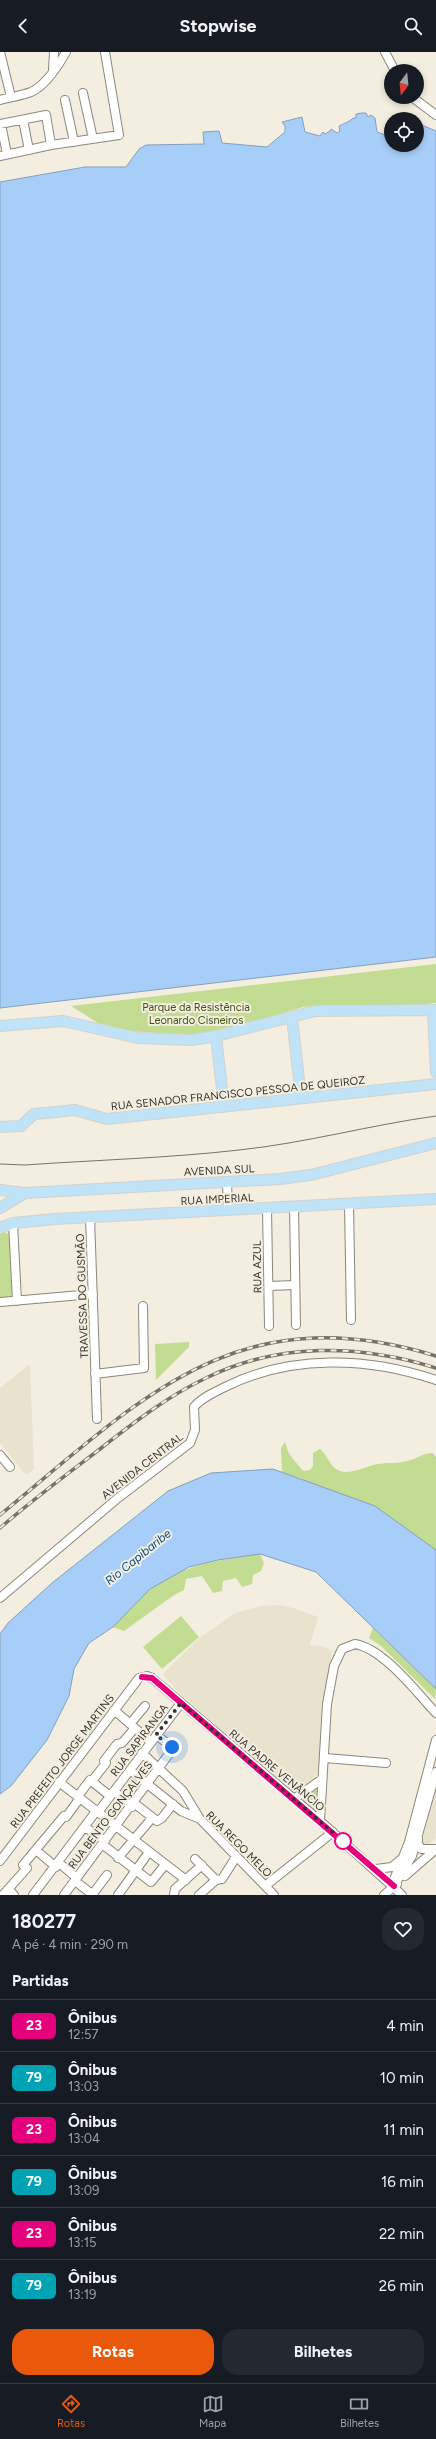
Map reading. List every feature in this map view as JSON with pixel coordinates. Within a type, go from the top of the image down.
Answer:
[{"type":"main road","points":[[0,1026],[63,1021],[138,1038],[171,1040],[216,1036],[315,1011],[349,1010],[390,1012],[434,1010],[436,1072]]},
{"type":"main road","points":[[292,1017],[301,1098]]},
{"type":"main road","points":[[216,1036],[224,1107]]},
{"type":"main road","name":"RUA SENADOR FRANCISCO PESSOA DE QUEIROZ","points":[[0,1127],[21,1126],[34,1114],[75,1110],[107,1118],[436,1084]]},
{"type":"main road","name":"AVENIDA SUL","points":[[0,1190],[25,1193],[311,1176],[436,1143]]},
{"type":"main road","points":[[0,1208],[25,1193]]},
{"type":"main road","name":"RUA IMPERIAL","points":[[0,1228],[13,1223],[90,1217],[436,1199]]},
{"type":"street","points":[[0,52],[11,97]]},
{"type":"street","points":[[53,69],[54,52]]},
{"type":"street","points":[[0,100],[36,90],[48,79],[53,69],[66,52]]},
{"type":"street","points":[[51,145],[46,115],[0,124],[4,155],[51,145],[119,135],[105,52]]},
{"type":"street","points":[[385,52],[391,64]]},
{"type":"street","points":[[83,93],[93,139]]},
{"type":"street","points":[[65,100],[74,142]]},
{"type":"street","points":[[421,104],[436,115]]},
{"type":"street","points":[[23,120],[29,150]]},
{"type":"street","points":[[227,1182],[228,1210]]},
{"type":"street","points":[[349,1204],[351,1320]]},
{"type":"street","points":[[294,1206],[296,1325]]},
{"type":"street","name":"RUA AZUL","points":[[267,1208],[269,1326]]},
{"type":"street","name":"TRAVESSA DO GUSMÃO","points":[[90,1217],[97,1419]]},
{"type":"street","points":[[13,1223],[17,1301]]},
{"type":"street","points":[[269,1286],[295,1285]]},
{"type":"street","points":[[0,1302],[93,1294]]},
{"type":"street","points":[[96,1374],[144,1368],[143,1306]]},
{"type":"street","name":"AVENIDA CENTRAL","points":[[0,1598],[118,1498],[190,1443],[195,1434],[193,1411],[198,1402],[241,1379],[291,1366],[342,1362],[386,1366],[436,1380]]},
{"type":"street","points":[[0,1455],[10,1467]]},
{"type":"street","points":[[320,1821],[322,1779],[325,1758],[326,1704],[338,1658],[345,1646],[362,1646],[390,1664],[436,1713]]},
{"type":"street","name":"RUA PADRE VENÂNCIO","points":[[142,1677],[152,1678],[376,1869],[402,1895]]},
{"type":"street","name":"RUA PREFEITO JORGE MARTINS","points":[[0,1861],[114,1710],[142,1677]]},
{"type":"street","name":"RUA SAPIRANGA","points":[[33,1895],[58,1865],[85,1827],[181,1703]]},
{"type":"street","points":[[8,1893],[25,1867],[65,1817],[117,1744],[122,1743],[144,1706]]},
{"type":"street","points":[[114,1710],[150,1742]]},
{"type":"street","name":"RUA BENTO GONÇALVES","points":[[64,1895],[133,1805],[173,1749],[156,1735]]},
{"type":"street","points":[[394,1886],[408,1867],[418,1837],[433,1770],[436,1740]]},
{"type":"street","points":[[142,1753],[183,1791],[200,1819]]},
{"type":"street","points":[[325,1758],[386,1763]]},
{"type":"street","name":"RUA REGO MELO","points":[[130,1770],[173,1804],[200,1819],[274,1895]]},
{"type":"street","points":[[394,1886],[394,1877],[404,1855],[433,1770]]},
{"type":"street","points":[[294,1799],[322,1779]]},
{"type":"street","points":[[91,1780],[112,1794]]},
{"type":"street","points":[[59,1782],[186,1880]]},
{"type":"street","name":"RUA SAPIRANGA","points":[[112,1794],[133,1805],[154,1819]]},
{"type":"street","points":[[118,1858],[154,1819],[162,1818],[173,1804]]},
{"type":"street","points":[[85,1827],[104,1843],[118,1858],[151,1882],[165,1865]]},
{"type":"street","points":[[265,1886],[333,1832]]},
{"type":"street","points":[[418,1837],[418,1843],[421,1849],[436,1849]]},
{"type":"street","points":[[384,1895],[436,1849]]},
{"type":"street","points":[[37,1851],[58,1865],[93,1895],[107,1875]]},
{"type":"street","points":[[118,1895],[149,1852]]},
{"type":"street","points":[[376,1869],[392,1867],[404,1855]]},
{"type":"street","points":[[204,1894],[216,1880],[222,1879],[236,1857]]},
{"type":"street","points":[[195,1859],[216,1880]]},
{"type":"street","points":[[174,1894],[175,1889],[202,1865]]},
{"type":"shaded area","points":[[30,1364],[34,1469],[26,1475],[0,1443],[0,1388]]},
{"type":"shaded area","points":[[279,1605],[293,1608],[318,1617],[310,1645],[322,1646],[332,1651],[317,1776],[293,1793],[177,1691],[163,1674],[197,1640],[235,1613],[261,1606]]},
{"type":"shaded area","points":[[436,1790],[436,1838],[429,1844],[424,1844],[423,1839]]},
{"type":"green space","name":"Parque da Resistência Leonardo Cisneiros","points":[[436,964],[436,1003],[399,1007],[339,1005],[303,1007],[241,1026],[193,1035],[109,1030],[71,1006]]},
{"type":"green space","points":[[5,1232],[10,1235],[13,1295],[0,1300],[0,1233]]},
{"type":"green space","points":[[189,1342],[189,1347],[156,1380],[155,1344]]},
{"type":"green space","points":[[285,1442],[289,1454],[303,1471],[310,1470],[313,1466],[313,1453],[320,1449],[333,1467],[345,1472],[383,1463],[403,1462],[433,1453],[436,1457],[436,1552],[319,1491],[301,1478],[282,1474],[281,1448]]},
{"type":"green space","points":[[260,1554],[264,1563],[261,1571],[253,1575],[252,1584],[242,1587],[236,1578],[223,1581],[222,1591],[213,1593],[202,1576],[186,1579],[184,1590],[174,1595],[124,1631],[113,1627],[145,1594],[162,1581],[175,1574],[202,1564]]},
{"type":"green space","points":[[181,1616],[199,1637],[162,1669],[143,1647]]},
{"type":"green space","points":[[373,1628],[436,1689],[435,1699],[381,1646],[369,1638]]},
{"type":"green space","points":[[320,1781],[321,1788],[316,1818],[295,1800]]},
{"type":"water","points":[[366,113],[368,117],[371,115],[375,118],[377,132],[384,134],[384,152],[424,152],[424,126],[436,131],[436,957],[0,1008],[0,182],[85,167],[126,167],[139,149],[146,145],[204,144],[203,132],[219,131],[222,143],[267,147],[285,132],[285,126],[282,122],[302,117],[305,132],[320,136],[323,132],[325,134],[331,129],[337,133],[340,131],[339,126],[353,118],[356,118],[356,114]]},
{"type":"water","name":"Rio Capibaribe","points":[[273,1469],[375,1506],[436,1550],[436,1689],[316,1572],[260,1554],[218,1560],[189,1567],[150,1589],[113,1627],[89,1643],[74,1669],[69,1696],[47,1740],[11,1786],[0,1794],[0,1634],[8,1623],[52,1583],[168,1491],[211,1473]]},
{"type":"tram line","points":[[0,1164],[25,1165],[213,1153],[289,1143],[436,1116]]},
{"type":"railway","points":[[0,1515],[100,1432],[148,1397],[196,1369],[248,1349],[303,1339],[366,1341],[436,1356]]},
{"type":"railway","points":[[0,1528],[49,1488],[151,1410],[192,1385],[234,1366],[262,1358],[320,1350],[378,1354],[436,1368]]},
{"type":"bus line","name":"23","points":[[142,1677],[147,1676],[152,1678],[394,1886]]},
{"type":"route","points":[[172,1747],[156,1735],[181,1703],[344,1842],[343,1841]]}]
